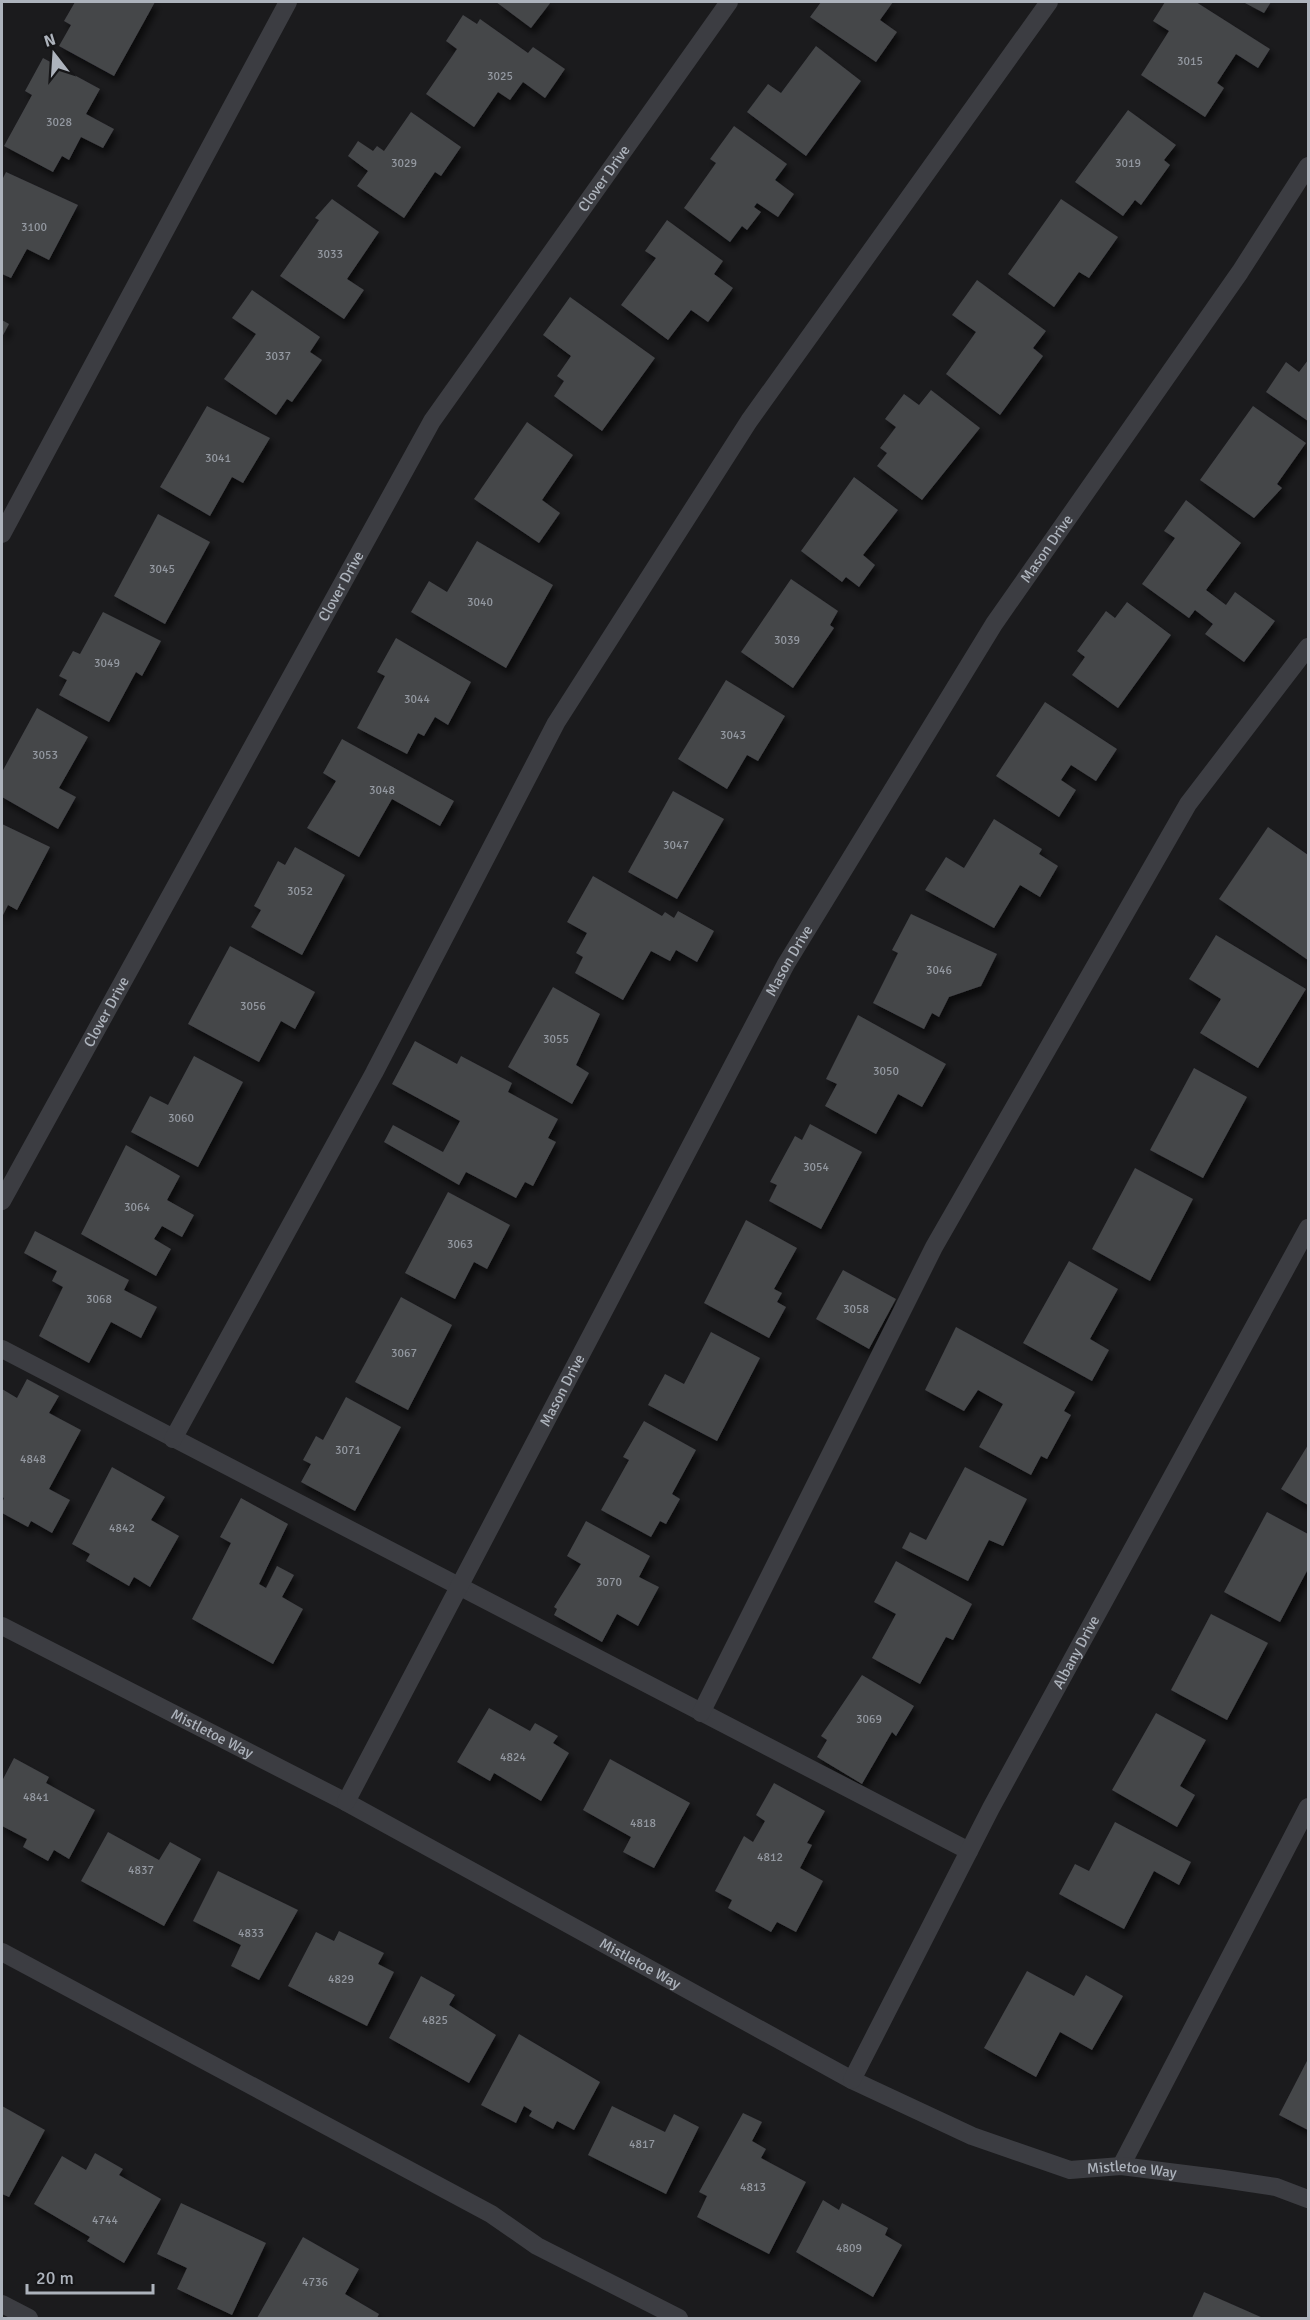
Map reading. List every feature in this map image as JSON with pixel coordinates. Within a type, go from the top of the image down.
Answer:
[{"type":"street","points":[[2,534],[288,2]]},
{"type":"street","name":"Clover Drive","points":[[2,1201],[432,421],[729,2]]},
{"type":"street","points":[[173,1438],[374,1074],[556,723],[749,421],[1049,2]]},
{"type":"street","name":"Mason Drive","points":[[346,1802],[786,964],[994,624],[1233,282],[1308,166]]},
{"type":"street","points":[[701,1713],[934,1247],[1188,804],[1308,647]]},
{"type":"street","name":"Albany Drive","points":[[852,2080],[969,1851],[1308,1228]]},
{"type":"street","points":[[2,1349],[969,1851]]},
{"type":"street","name":"Mistletoe Way","points":[[2,1626],[346,1802],[852,2080],[972,2136],[1070,2170],[1121,2166],[1276,2187],[1308,2199]]},
{"type":"street","points":[[1121,2166],[1308,1807]]},
{"type":"street","points":[[2,1952],[491,2214],[537,2246],[679,2319]]},
{"type":"street","points":[[2,2304],[29,2319]]},
{"type":"building","points":[[75,2],[155,2],[114,76],[59,46],[71,25],[64,21]]},
{"type":"building","points":[[496,2],[551,2],[531,28]]},
{"type":"building","points":[[821,2],[893,2],[880,20],[897,32],[876,62],[810,17]]},
{"type":"building","points":[[1165,2],[1196,2],[1270,49],[1258,68],[1236,54],[1217,83],[1224,88],[1205,117],[1141,75],[1169,31],[1153,21]]},
{"type":"building","points":[[1243,2],[1271,2],[1264,13]]},
{"type":"building","points":[[463,15],[477,24],[480,19],[528,53],[533,47],[565,69],[545,98],[523,82],[510,100],[498,92],[474,127],[426,94],[457,49],[446,41]]},
{"type":"building","points":[[816,46],[861,81],[806,156],[747,112],[768,84],[781,93]]},
{"type":"building","points":[[43,58],[100,89],[86,114],[114,129],[103,148],[81,137],[69,160],[62,156],[53,172],[4,146],[32,95],[25,91]]},
{"type":"building","points":[[1128,110],[1176,145],[1164,160],[1170,165],[1141,205],[1135,200],[1123,216],[1075,182]]},
{"type":"building","points":[[411,112],[461,147],[441,176],[435,172],[404,218],[357,186],[368,171],[348,156],[358,141],[373,151],[377,146],[384,151]]},
{"type":"building","points":[[734,126],[787,164],[775,180],[794,194],[778,217],[757,203],[754,207],[761,212],[747,230],[742,226],[730,242],[684,208],[716,163],[710,159]]},
{"type":"building","points":[[6,172],[78,205],[49,260],[27,249],[11,278],[2,274],[2,180]]},
{"type":"building","points":[[332,199],[379,232],[347,279],[364,290],[344,319],[280,276],[319,220],[315,218]]},
{"type":"building","points":[[1061,199],[1118,237],[1089,278],[1079,272],[1054,307],[1008,274]]},
{"type":"building","points":[[667,220],[723,261],[714,274],[733,288],[708,322],[691,310],[668,340],[621,305],[656,258],[645,251]]},
{"type":"building","points":[[977,280],[1046,331],[1033,348],[1043,356],[1000,415],[946,374],[976,332],[952,315]]},
{"type":"building","points":[[252,290],[320,337],[310,352],[322,360],[292,402],[287,399],[276,415],[224,379],[256,334],[232,318]]},
{"type":"building","points":[[570,297],[655,358],[602,431],[554,396],[564,381],[557,376],[571,356],[543,335]]},
{"type":"building","points":[[2,320],[9,324],[2,337]]},
{"type":"building","points":[[1308,360],[1308,421],[1266,392],[1286,362],[1299,372]]},
{"type":"building","points":[[931,390],[980,428],[922,500],[877,466],[887,453],[880,448],[896,427],[885,419],[904,394],[919,405]]},
{"type":"building","points":[[207,406],[270,438],[243,483],[232,477],[210,516],[160,487]]},
{"type":"building","points":[[1253,406],[1306,443],[1277,484],[1282,488],[1254,518],[1200,480]]},
{"type":"building","points":[[527,422],[573,455],[542,500],[560,513],[539,543],[474,499]]},
{"type":"building","points":[[854,477],[898,510],[863,555],[875,565],[859,587],[846,577],[842,582],[801,551]]},
{"type":"building","points":[[1186,500],[1241,543],[1206,590],[1226,605],[1235,592],[1275,621],[1244,662],[1205,634],[1213,624],[1195,610],[1189,618],[1142,584],[1175,538],[1164,531]]},
{"type":"building","points":[[158,514],[210,542],[165,624],[114,596]]},
{"type":"building","points":[[477,541],[553,585],[506,668],[411,612],[429,581],[447,592]]},
{"type":"building","points":[[791,579],[838,611],[830,625],[834,628],[793,688],[741,652]]},
{"type":"building","points":[[1127,602],[1171,635],[1118,708],[1072,675],[1085,657],[1077,651],[1106,611],[1115,618]]},
{"type":"building","points":[[103,612],[161,641],[142,676],[136,672],[109,722],[59,695],[67,680],[59,676],[73,651],[80,654]]},
{"type":"building","points":[[396,638],[471,682],[448,725],[435,717],[424,736],[418,733],[407,754],[357,728],[385,676],[377,672]]},
{"type":"building","points":[[726,680],[785,716],[758,761],[747,755],[727,789],[678,759]]},
{"type":"building","points":[[1045,702],[1117,749],[1096,781],[1071,765],[1061,780],[1076,790],[1059,817],[996,776]]},
{"type":"building","points":[[37,708],[88,737],[59,788],[76,797],[58,829],[2,797],[2,772]]},
{"type":"building","points":[[342,739],[454,801],[440,826],[392,799],[359,857],[307,828],[336,781],[323,773]]},
{"type":"building","points":[[673,791],[724,819],[677,899],[628,872]]},
{"type":"building","points":[[994,819],[1042,849],[1039,854],[1058,866],[1040,897],[1020,885],[994,928],[925,890],[946,857],[964,868]]},
{"type":"building","points":[[2,824],[50,847],[17,910],[8,905],[2,917]]},
{"type":"building","points":[[1268,827],[1308,855],[1308,960],[1219,899]]},
{"type":"building","points":[[295,847],[345,875],[302,955],[251,927],[261,910],[254,906],[278,861],[285,865]]},
{"type":"building","points":[[593,876],[662,916],[665,912],[674,918],[678,911],[714,931],[697,962],[676,950],[670,961],[651,951],[623,1000],[575,973],[583,957],[576,953],[587,933],[567,922]]},
{"type":"building","points":[[911,914],[997,954],[981,986],[949,997],[939,1017],[932,1013],[924,1029],[873,1003],[898,953],[892,950]]},
{"type":"building","points":[[1216,935],[1306,989],[1258,1068],[1200,1033],[1221,999],[1189,979]]},
{"type":"building","points":[[230,946],[315,992],[295,1029],[281,1021],[259,1062],[188,1024]]},
{"type":"building","points":[[553,987],[600,1014],[576,1065],[589,1073],[572,1104],[508,1067]]},
{"type":"building","points":[[858,1015],[946,1064],[922,1107],[898,1094],[876,1134],[825,1106],[837,1084],[826,1079]]},
{"type":"building","points":[[415,1041],[457,1064],[461,1056],[512,1083],[508,1092],[558,1119],[548,1138],[556,1142],[533,1186],[525,1182],[516,1198],[466,1172],[459,1185],[384,1142],[393,1125],[443,1152],[460,1121],[392,1084]]},
{"type":"building","points":[[194,1056],[243,1082],[198,1167],[131,1132],[150,1096],[168,1105]]},
{"type":"building","points":[[1194,1068],[1247,1097],[1203,1178],[1150,1150]]},
{"type":"building","points":[[810,1124],[862,1152],[821,1229],[769,1201],[777,1185],[770,1182],[795,1136],[802,1140]]},
{"type":"building","points":[[126,1145],[180,1176],[167,1200],[194,1215],[182,1237],[162,1226],[154,1239],[171,1249],[156,1276],[81,1234]]},
{"type":"building","points":[[1135,1168],[1193,1199],[1150,1281],[1092,1249]]},
{"type":"building","points":[[448,1192],[510,1225],[487,1269],[474,1262],[455,1299],[405,1273]]},
{"type":"building","points":[[746,1220],[797,1248],[774,1289],[782,1293],[777,1302],[786,1307],[769,1338],[704,1303]]},
{"type":"building","points":[[35,1231],[129,1280],[124,1290],[157,1307],[141,1338],[111,1322],[89,1363],[39,1336],[63,1287],[52,1281],[57,1271],[24,1253]]},
{"type":"building","points":[[1069,1261],[1118,1289],[1090,1339],[1109,1350],[1092,1381],[1023,1343]]},
{"type":"building","points":[[843,1270],[896,1299],[869,1349],[816,1319]]},
{"type":"building","points":[[401,1297],[452,1325],[408,1410],[355,1382]]},
{"type":"building","points":[[956,1327],[1075,1392],[1064,1411],[1071,1415],[1047,1459],[1041,1456],[1031,1475],[979,1447],[1003,1404],[978,1390],[964,1411],[925,1390]]},
{"type":"building","points":[[711,1332],[760,1358],[717,1441],[648,1405],[665,1374],[684,1384]]},
{"type":"building","points":[[27,1379],[59,1396],[49,1413],[81,1430],[49,1489],[70,1500],[52,1533],[31,1521],[28,1527],[2,1513],[4,1498],[2,1497],[2,1389],[17,1398]]},
{"type":"building","points":[[346,1397],[401,1427],[355,1511],[301,1482],[311,1464],[303,1460],[316,1436],[323,1440]]},
{"type":"building","points":[[644,1421],[696,1450],[672,1494],[680,1499],[666,1524],[660,1521],[651,1537],[601,1510],[629,1460],[623,1457]]},
{"type":"building","points":[[1308,1445],[1308,1505],[1281,1489]]},
{"type":"building","points":[[112,1467],[165,1497],[151,1520],[179,1536],[150,1587],[134,1577],[129,1586],[86,1561],[90,1554],[72,1544]]},
{"type":"building","points":[[965,1467],[1027,1499],[1003,1546],[989,1540],[968,1581],[902,1548],[910,1532],[926,1540]]},
{"type":"building","points":[[241,1498],[288,1524],[259,1584],[266,1588],[277,1566],[294,1575],[282,1597],[303,1609],[273,1664],[192,1619],[231,1543],[220,1537]]},
{"type":"building","points":[[1267,1512],[1308,1534],[1308,1569],[1280,1622],[1224,1592]]},
{"type":"building","points":[[586,1521],[650,1556],[639,1577],[659,1587],[638,1626],[617,1614],[602,1642],[554,1615],[557,1609],[554,1607],[581,1564],[567,1556]]},
{"type":"building","points":[[896,1561],[972,1604],[953,1640],[946,1637],[920,1684],[872,1658],[896,1614],[874,1602]]},
{"type":"building","points":[[1211,1614],[1268,1643],[1227,1720],[1171,1690]]},
{"type":"building","points":[[862,1675],[914,1706],[896,1736],[892,1732],[862,1784],[817,1757],[827,1740],[821,1736]]},
{"type":"building","points":[[489,1708],[530,1731],[535,1723],[558,1736],[553,1743],[569,1753],[541,1801],[494,1773],[490,1781],[457,1762]]},
{"type":"building","points":[[1156,1713],[1206,1740],[1180,1786],[1195,1795],[1177,1827],[1112,1790]]},
{"type":"building","points":[[14,1758],[49,1777],[46,1783],[95,1810],[69,1859],[54,1850],[48,1861],[23,1847],[27,1839],[2,1826],[2,1781]]},
{"type":"building","points":[[610,1759],[690,1803],[654,1868],[623,1852],[631,1837],[583,1810]]},
{"type":"building","points":[[774,1783],[825,1811],[807,1843],[812,1845],[800,1868],[823,1881],[796,1932],[777,1922],[771,1932],[728,1908],[732,1900],[715,1891],[744,1836],[753,1842],[765,1821],[756,1815]]},
{"type":"building","points":[[1115,1822],[1191,1862],[1179,1885],[1154,1871],[1124,1929],[1059,1894],[1075,1864],[1089,1871]]},
{"type":"building","points":[[108,1832],[159,1860],[170,1842],[201,1859],[164,1926],[81,1881]]},
{"type":"building","points":[[218,1871],[298,1910],[259,1980],[231,1966],[241,1945],[193,1921]]},
{"type":"building","points":[[339,1931],[384,1953],[378,1964],[394,1972],[367,2026],[288,1986],[316,1932],[334,1941]]},
{"type":"building","points":[[1027,1971],[1074,1996],[1086,1975],[1123,1996],[1092,2050],[1060,2032],[1036,2077],[984,2048]]},
{"type":"building","points":[[421,1976],[455,1995],[449,2005],[496,2035],[469,2083],[389,2038]]},
{"type":"building","points":[[519,2034],[600,2082],[574,2130],[557,2121],[553,2129],[529,2116],[532,2111],[524,2106],[516,2123],[481,2105]]},
{"type":"building","points":[[1308,2059],[1308,2130],[1279,2115]]},
{"type":"building","points":[[2,2106],[45,2130],[9,2197],[2,2194]]},
{"type":"building","points":[[612,2106],[665,2132],[674,2114],[699,2127],[666,2194],[588,2155]]},
{"type":"building","points":[[743,2113],[762,2122],[752,2141],[766,2149],[761,2158],[806,2182],[769,2254],[697,2217],[707,2196],[699,2192]]},
{"type":"building","points":[[95,2153],[123,2169],[119,2175],[161,2199],[124,2263],[87,2241],[90,2237],[34,2204],[62,2156],[86,2170]]},
{"type":"building","points":[[823,2200],[839,2210],[842,2203],[888,2228],[885,2235],[902,2245],[873,2297],[796,2252]]},
{"type":"building","points":[[181,2203],[266,2243],[232,2315],[177,2289],[187,2268],[157,2254]]},
{"type":"building","points":[[303,2237],[359,2269],[345,2294],[379,2314],[377,2318],[257,2318]]},
{"type":"building","points":[[1204,2292],[1263,2318],[1192,2318]]}]
